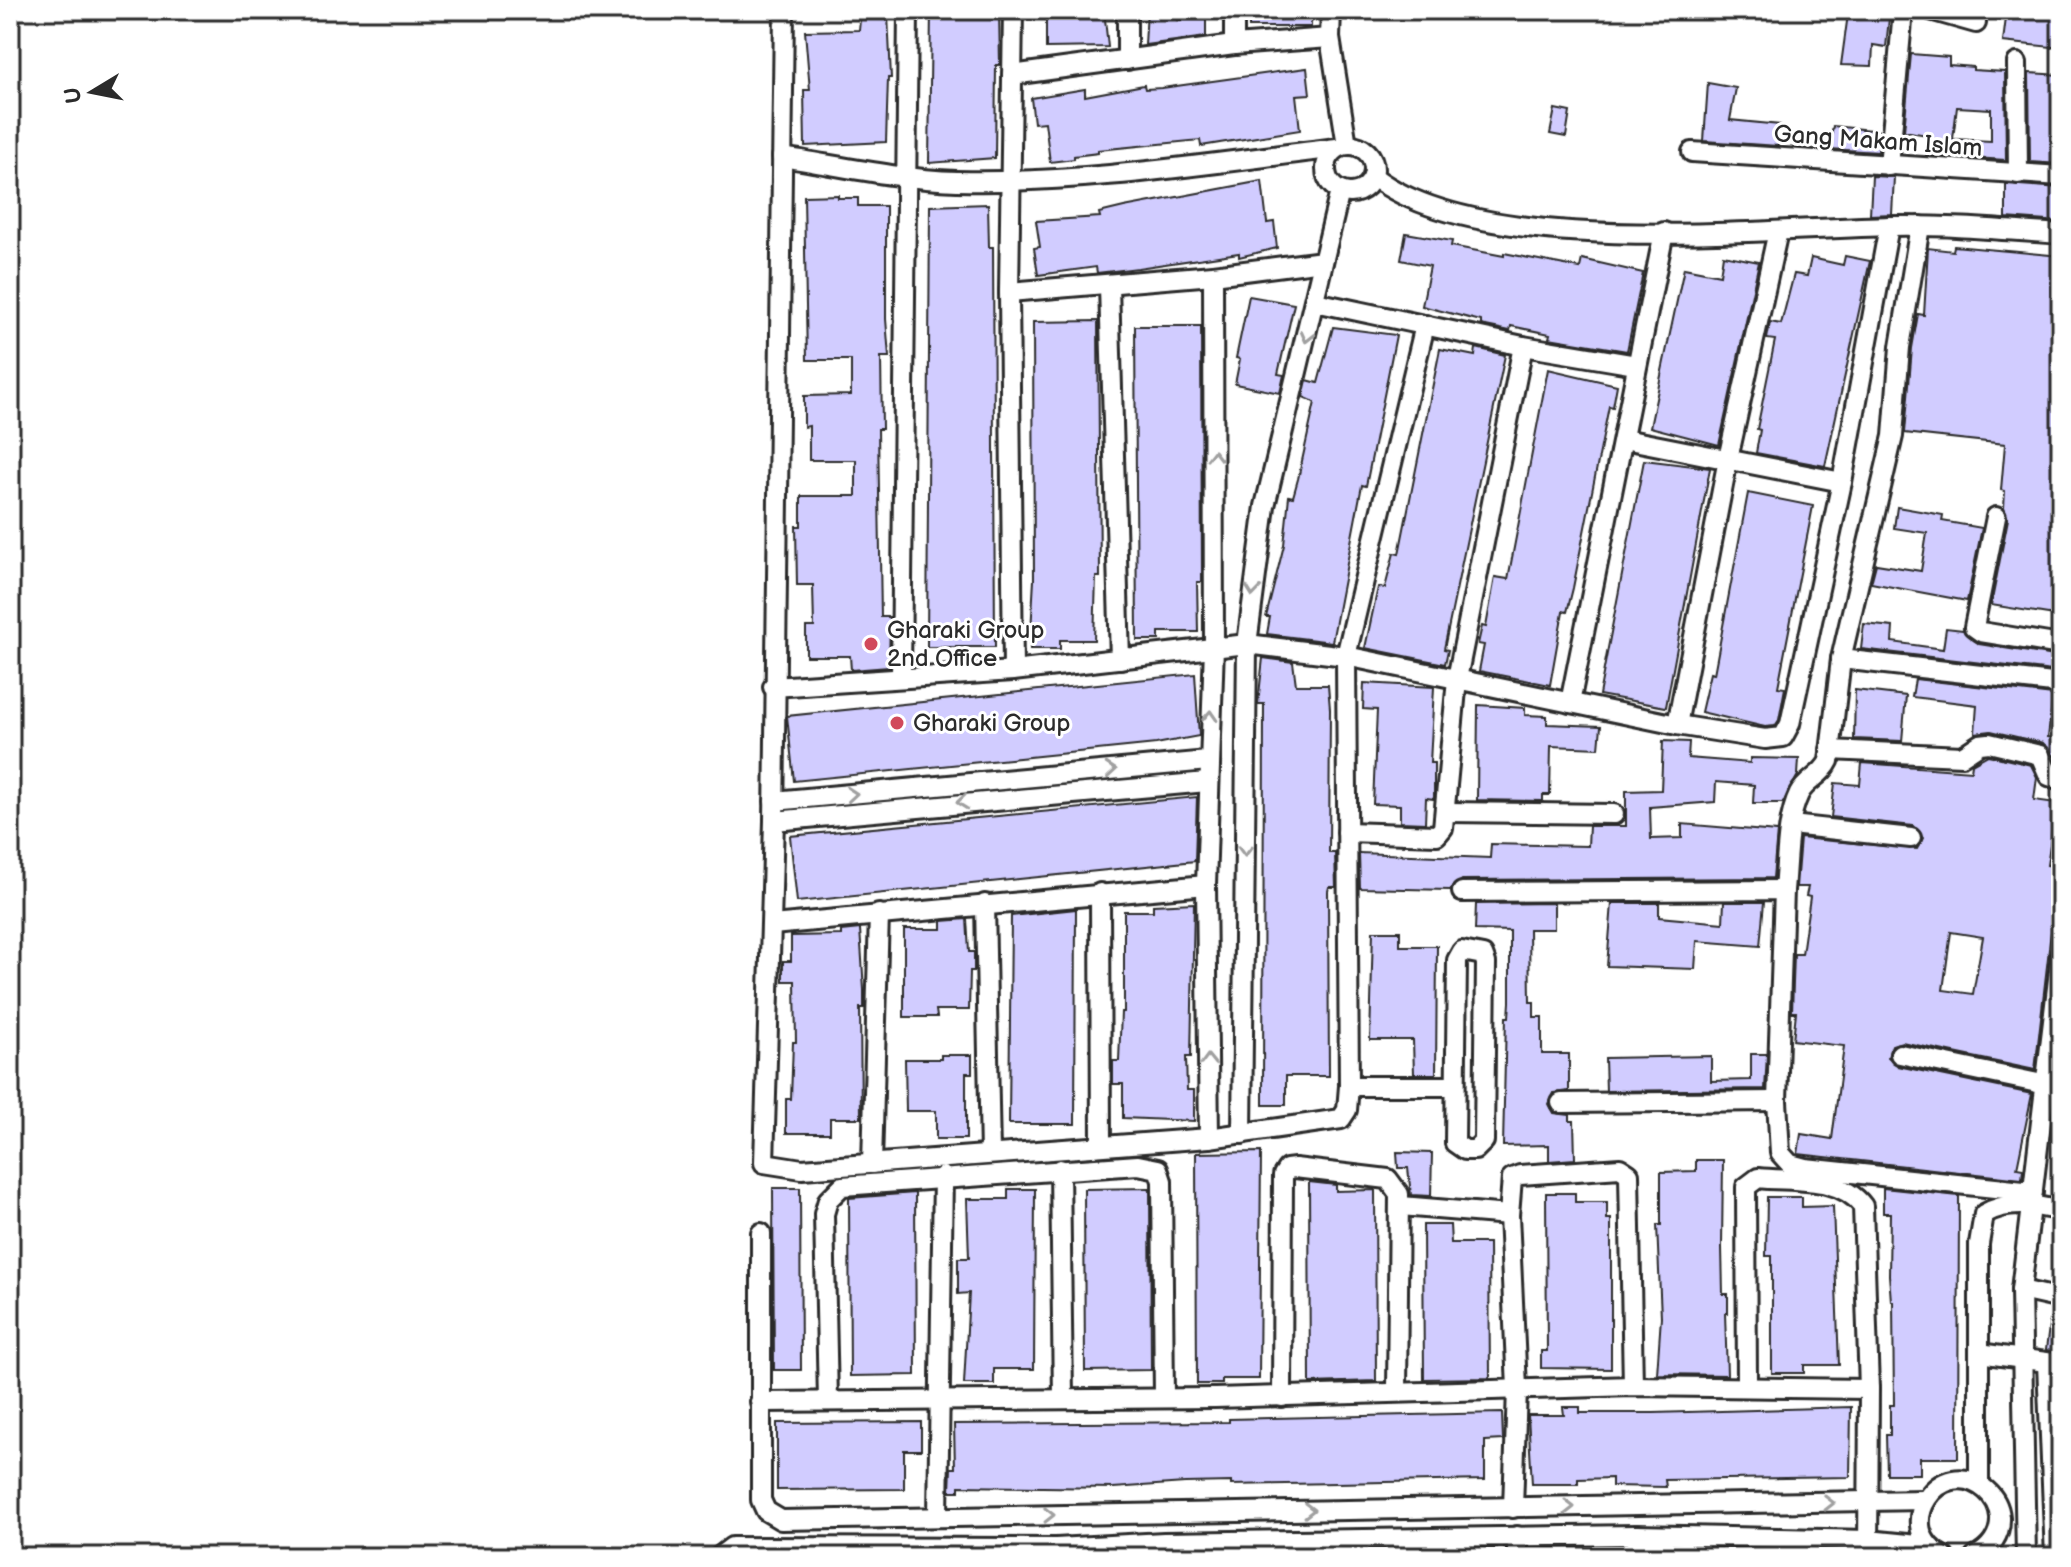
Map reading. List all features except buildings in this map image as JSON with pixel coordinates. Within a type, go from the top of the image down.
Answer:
[{"type":"street","points":[[784,10],[773,687],[774,821],[764,1163],[789,1169],[872,1164],[1209,1138],[1341,1119],[1347,1110],[1349,1086],[1346,656],[1425,325]]},
{"type":"street","points":[[901,678],[908,10]]},
{"type":"street","points":[[1013,10],[1009,292],[1013,671]]},
{"type":"street","points":[[1127,10],[1127,60]]},
{"type":"street","points":[[1234,10],[1234,45]]},
{"type":"street","points":[[1331,10],[1330,38],[1342,147],[1326,165],[1331,185],[1340,191],[1360,192],[1374,177]]},
{"type":"street","points":[[1889,166],[1903,10]]},
{"type":"street","points":[[1930,10],[1976,23]]},
{"type":"street","points":[[1012,75],[1234,45],[1330,38]]},
{"type":"street","points":[[2017,63],[2018,174]]},
{"type":"street","points":[[782,157],[904,177],[1012,181],[1157,170],[1357,145],[1371,156],[1374,177],[1397,195],[1469,219],[1545,229],[1664,232],[1920,226],[2061,234]]},
{"type":"street","name":"Gang Makam Islam","points":[[1692,152],[2061,176]]},
{"type":"street","points":[[1242,1134],[1247,644],[1265,506],[1340,191]]},
{"type":"street","points":[[773,687],[1013,671],[1247,644],[1346,656],[1677,725],[1765,739],[1783,737],[1790,724],[1842,482],[1889,226]]},
{"type":"street","points":[[1920,226],[1900,347],[1893,436],[1841,659],[1830,750],[1823,774],[1800,792],[1791,825],[1784,890],[1777,1101],[1780,1153],[1790,1164],[2032,1198],[2061,1211]]},
{"type":"street","points":[[1677,725],[1728,459],[1778,231]]},
{"type":"street","points":[[1570,703],[1664,232]]},
{"type":"street","points":[[1009,292],[1109,286],[1323,261]]},
{"type":"street","points":[[1209,1138],[1206,885],[1207,782],[1214,646],[1213,275]]},
{"type":"street","points":[[1109,286],[1120,659]]},
{"type":"street","points":[[1315,302],[1523,346],[1636,365]]},
{"type":"street","points":[[1347,832],[1437,835],[1443,828],[1457,679],[1523,346]]},
{"type":"street","points":[[1624,439],[1842,482]]},
{"type":"street","points":[[1996,517],[1976,631],[2061,645]]},
{"type":"street","points":[[1841,659],[2061,684]]},
{"type":"street","points":[[1830,750],[1962,756],[1980,744],[1989,743],[2040,755],[2049,776],[2061,780]]},
{"type":"street","points":[[774,821],[1208,761]]},
{"type":"street","points":[[774,801],[1207,782]]},
{"type":"street","points":[[1446,812],[1614,814]]},
{"type":"street","points":[[1791,825],[1911,838]]},
{"type":"street","points":[[772,925],[1206,885]]},
{"type":"street","points":[[1462,892],[1784,890]]},
{"type":"street","points":[[1100,893],[1101,1146]]},
{"type":"street","points":[[985,904],[990,1154]]},
{"type":"street","points":[[872,1164],[879,914]]},
{"type":"street","points":[[1462,951],[1483,955],[1486,963],[1484,1141],[1475,1150],[1465,1150],[1455,1143],[1455,1086],[1457,960],[1462,951]]},
{"type":"street","points":[[2026,1557],[2021,1290],[2057,1022],[2061,954]]},
{"type":"street","points":[[1900,1054],[2047,1085]]},
{"type":"street","points":[[1349,1086],[1455,1086]]},
{"type":"street","points":[[1561,1103],[1777,1101]]},
{"type":"street","points":[[2042,1131],[2061,1134]]},
{"type":"street","points":[[828,1401],[824,1214],[828,1200],[842,1186],[943,1176],[1138,1165],[1158,1169],[1162,1181],[1164,1398]]},
{"type":"street","points":[[1282,1397],[1283,1175],[1287,1169],[1295,1168],[1388,1179],[1395,1187],[1401,1206],[1397,1391]]},
{"type":"street","points":[[1513,1508],[1517,1388],[1509,1215],[1512,1178],[1620,1168],[1629,1174],[1633,1386]]},
{"type":"street","points":[[1060,1169],[1063,1397]]},
{"type":"street","points":[[938,1516],[943,1176]]},
{"type":"street","points":[[1747,1385],[1746,1187],[1758,1178],[1837,1184],[1852,1192],[1863,1206],[1869,1389],[1868,1549]]},
{"type":"street","points":[[1979,1484],[1979,1244],[1984,1214],[1995,1207],[2032,1198]]},
{"type":"street","points":[[1401,1206],[1509,1215]]},
{"type":"street","points":[[761,1233],[761,1500],[772,1516],[781,1520],[1924,1500]]},
{"type":"street","points":[[2021,1290],[2061,1299]]},
{"type":"street","points":[[1979,1353],[2054,1363],[2055,1557]]},
{"type":"street","points":[[760,1402],[1282,1397],[1633,1386],[1747,1385],[1869,1389]]},
{"type":"street","points":[[1944,1557],[1928,1546],[1921,1531],[1920,1515],[1924,1500],[1935,1488],[1948,1481],[1964,1480],[1979,1484],[1991,1495],[1997,1539]]},
{"type":"street","points":[[1453,1508],[1455,1538]]},
{"type":"street","points":[[1004,1515],[1004,1549]]},
{"type":"street","points":[[887,1518],[888,1548]]},
{"type":"street","points":[[1975,1557],[2024,1523]]},
{"type":"street","points":[[719,1557],[732,1547],[818,1552],[888,1548],[938,1553],[1004,1549],[1056,1553],[1392,1548],[1455,1538],[1517,1536],[1636,1535],[1750,1548],[1928,1546]]},
{"type":"street","points":[[1636,1535],[1636,1557]]},
{"type":"street","points":[[1517,1536],[1517,1557]]},
{"type":"place","name":"Gharaki Group 2nd Office","points":[[871,644]]},
{"type":"place","name":"Gharaki Group","points":[[897,723]]}]
